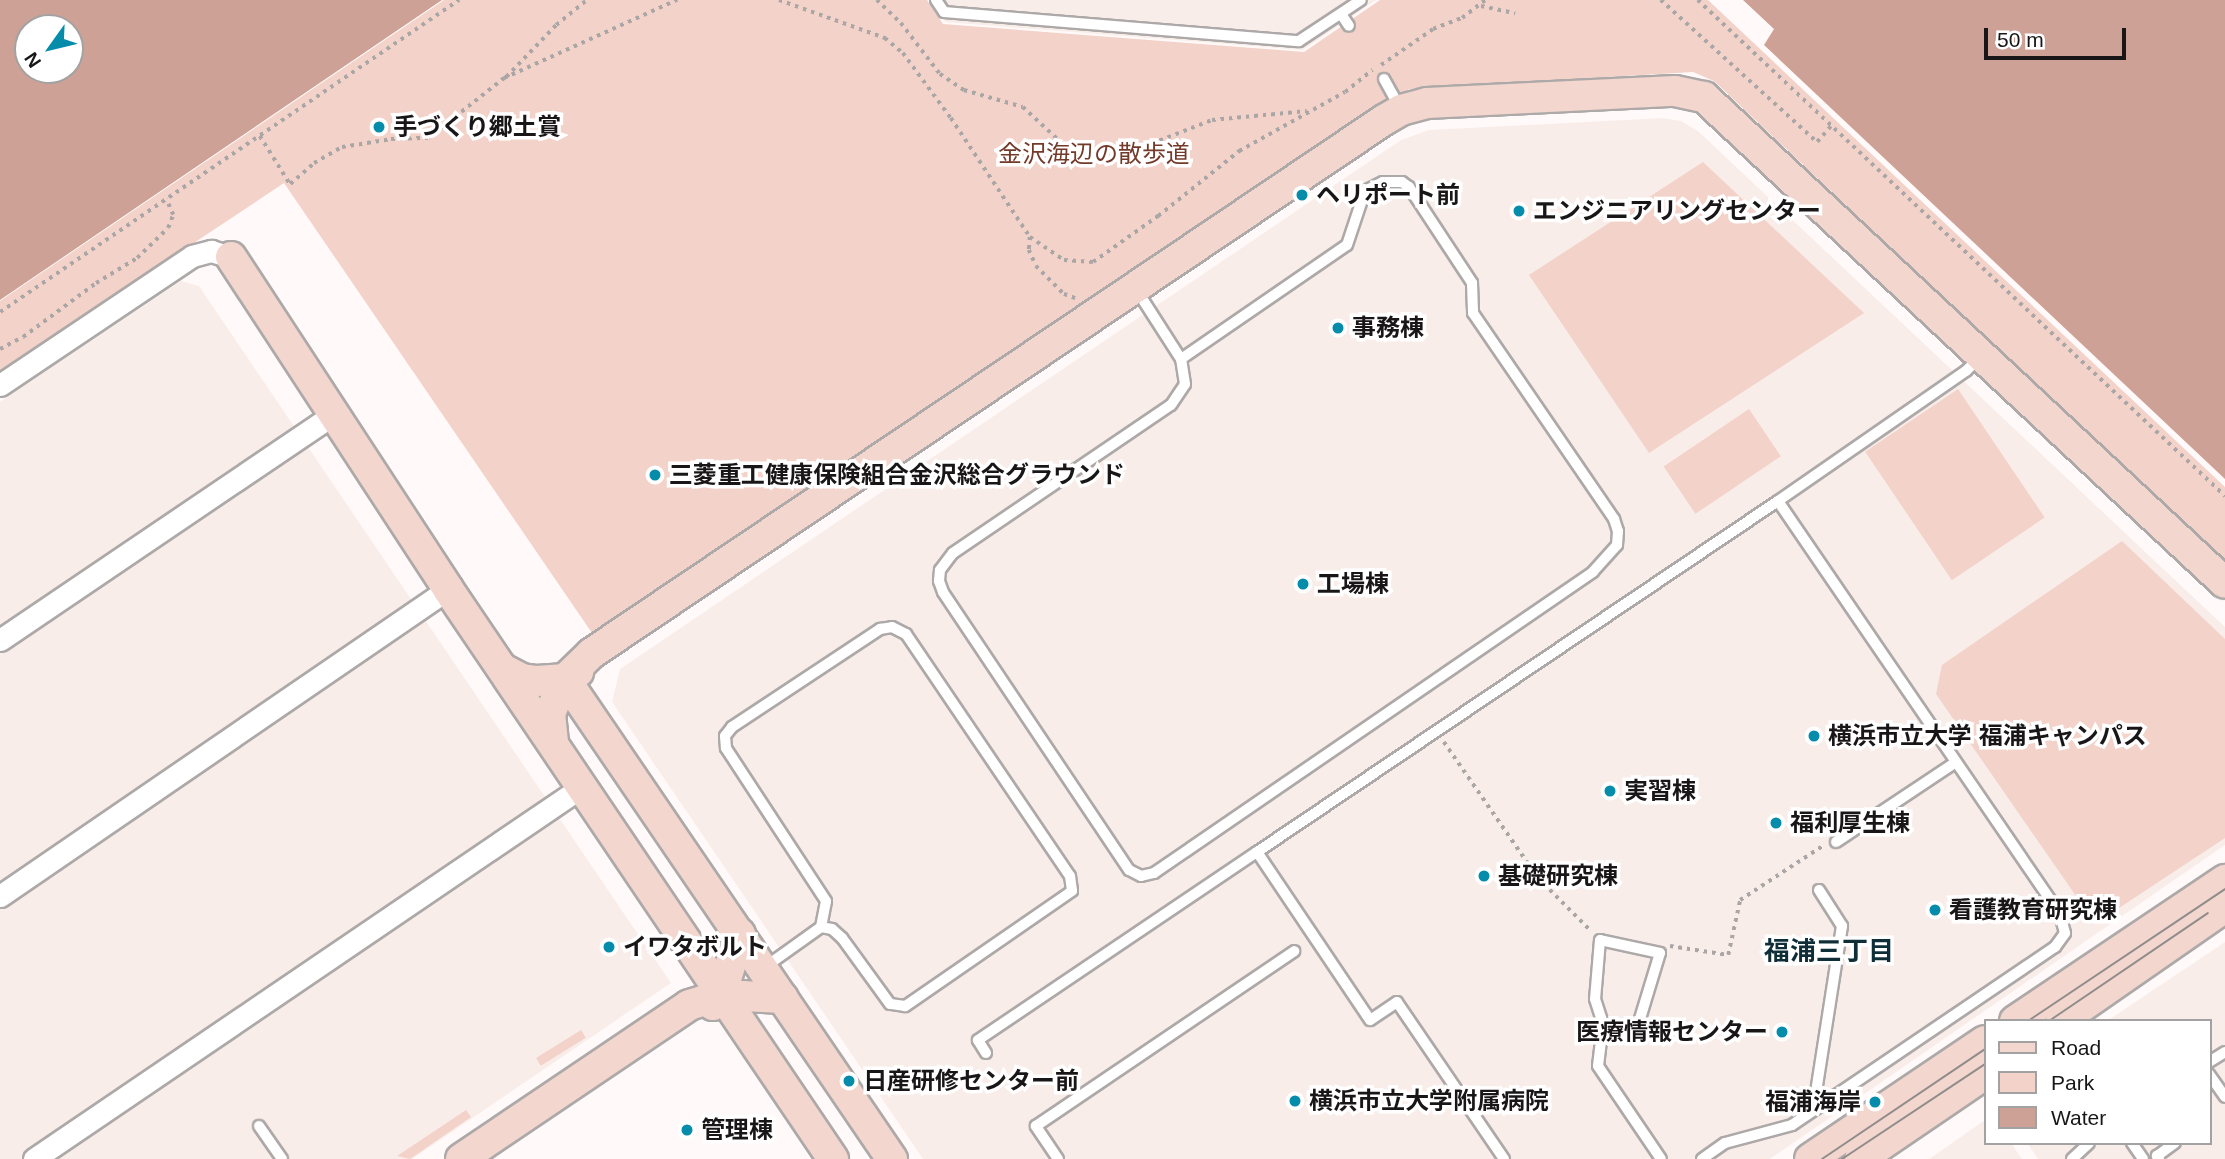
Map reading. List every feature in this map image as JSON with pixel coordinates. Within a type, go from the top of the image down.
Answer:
[{"type":"street","points":[[503,669],[530,680],[565,679],[599,663],[1137,291],[1402,115],[1429,113],[1670,104],[1699,110],[2225,583]]},
{"type":"street","points":[[0,385],[192,256],[211,251],[231,257],[448,589],[833,1159]]},
{"type":"street","points":[[553,742],[550,714],[565,679],[592,653],[1088,317],[1137,291]]},
{"type":"street","points":[[1978,359],[2225,599]]},
{"type":"street","points":[[0,640],[332,415]]},
{"type":"street","points":[[0,896],[448,589]]},
{"type":"street","points":[[565,679],[892,1159]]},
{"type":"street","points":[[34,1159],[583,786]]},
{"type":"street","points":[[2018,1019],[2225,880]]},
{"type":"street","points":[[2064,1019],[2225,907]]},
{"type":"street","points":[[461,1159],[699,1021],[721,995],[740,934]]},
{"type":"street","points":[[721,995],[783,998]]},
{"type":"street","points":[[1810,1159],[1983,1042]]},
{"type":"street","points":[[1860,1159],[1983,1075]]},
{"type":"lane","points":[[936,0],[944,12],[1299,41],[1362,0]]},
{"type":"lane","points":[[1341,14],[1349,26]]},
{"type":"lane","points":[[1384,79],[1402,115]]},
{"type":"lane","points":[[1137,291],[1181,359],[1185,384],[1171,405],[953,553],[940,570],[939,581],[951,604],[1129,870],[1141,876],[1154,873],[1300,775],[1593,572],[1617,545],[1618,531],[1614,519],[1473,313],[1472,283],[1409,187],[1402,182],[1383,182],[1365,191],[1347,245],[1181,359]]},
{"type":"lane","points":[[986,1053],[978,1040],[1777,501],[1978,359]]},
{"type":"lane","points":[[1704,1158],[1725,1143],[1792,1125],[2055,947],[2064,938],[2063,920],[1777,501]]},
{"type":"lane","points":[[763,968],[821,927],[826,909],[821,890],[726,748],[725,736],[732,727],[880,629],[892,627],[906,634],[1070,876],[1072,891],[905,1006],[890,1004],[842,938],[832,929],[821,927]]},
{"type":"lane","points":[[1836,842],[1956,762]]},
{"type":"lane","points":[[1257,852],[1370,1020],[1397,1002],[1504,1159]]},
{"type":"lane","points":[[1819,890],[1842,926],[1816,1092],[1824,1103]]},
{"type":"lane","points":[[1603,1031],[1618,1035],[1631,1030],[1639,1022],[1660,953],[1600,940],[1595,999],[1603,1031],[1598,1066],[1661,1159]]},
{"type":"lane","points":[[1058,1159],[1036,1126],[1294,951]]},
{"type":"lane","points":[[2211,1077],[2225,1097]]},
{"type":"lane","points":[[259,1126],[282,1159]]},
{"type":"lane","points":[[2072,1159],[2087,1145]]},
{"type":"lane","points":[[2160,1159],[2157,1156],[2172,1145]]},
{"type":"path","points":[[0,312],[459,0]]},
{"type":"path","points":[[259,136],[290,184],[314,163],[342,147],[391,139],[428,138],[505,78],[556,25],[587,0]]},
{"type":"path","points":[[505,78],[677,0]]},
{"type":"path","points":[[779,0],[885,38],[903,52],[959,129],[1030,237],[1064,260],[1093,262],[1158,216],[1239,151],[1345,92],[1361,77],[1433,29],[1462,18],[1481,6],[1485,0]]},
{"type":"path","points":[[877,0],[901,23],[940,74],[964,90],[1023,107],[1063,144],[1088,154],[1120,156],[1212,120],[1308,111]]},
{"type":"path","points":[[1661,0],[1817,142],[1832,125]]},
{"type":"path","points":[[1698,0],[2225,496]]},
{"type":"path","points":[[1481,6],[1516,13]]},
{"type":"path","points":[[0,349],[30,332],[96,283],[137,258],[169,228],[173,215],[166,199]]},
{"type":"path","points":[[1030,237],[1029,250],[1036,267],[1063,294],[1076,299],[1088,317]]},
{"type":"path","points":[[1436,731],[1538,878],[1600,940]]},
{"type":"path","points":[[1660,953],[1672,944],[1728,955],[1740,901],[1826,843],[1836,842]]},
{"type":"shaded area","points":[[930,0],[1376,0],[1303,50],[945,22]]},
{"type":"shaded area","points":[[1663,118],[1681,121],[1698,131],[2225,627],[2225,845],[1770,1159],[923,1159],[612,702],[620,669],[1401,140],[1429,130]]},
{"type":"shaded area","points":[[181,281],[199,286],[671,983],[412,1159],[0,1159],[0,402]]},
{"type":"shaded area","points":[[2225,942],[2225,1159],[2038,1159],[2028,1145],[2211,1145],[2211,1019],[2110,1019]]},
{"type":"shaded area","points":[[1983,1121],[1983,1145],[2012,1145],[2022,1159],[1929,1159]]},
{"type":"green space","name":"金沢海辺の散歩道","points":[[444,0],[927,0],[943,24],[1304,52],[1380,0],[1708,0],[2225,487],[2225,562],[1714,81],[1693,72],[1409,89],[1062,317],[592,633],[284,183],[0,372],[0,301]]},
{"type":"green space","points":[[1703,162],[1864,313],[1649,453],[1529,275]]},
{"type":"green space","points":[[1958,389],[2045,518],[1952,580],[1865,452]]},
{"type":"green space","points":[[1749,409],[1781,456],[1695,514],[1664,467]]},
{"type":"green space","points":[[2122,541],[2225,639],[2225,838],[2110,914],[2085,909],[1936,694],[1942,665]]},
{"type":"green space","points":[[581,1030],[586,1038],[541,1066],[536,1058]]},
{"type":"green space","points":[[466,1110],[471,1117],[410,1159],[397,1156]]},
{"type":"water","points":[[0,0],[442,0],[0,300]]},
{"type":"water","points":[[1743,0],[2225,0],[2225,479],[1764,45],[1774,29]]},
{"type":"tram line","points":[[2031,1019],[2225,889]]},
{"type":"tram line","points":[[2052,1019],[2208,913]]},
{"type":"tram line","points":[[1822,1159],[1983,1050]]},
{"type":"tram line","points":[[1842,1159],[1983,1065]]},
{"type":"place","name":"手づくり郷土賞","points":[[379,127]]},
{"type":"place","name":"ヘリポート前","points":[[1302,195]]},
{"type":"place","name":"エンジニアリングセンター","points":[[1519,211]]},
{"type":"place","name":"事務棟","points":[[1338,328]]},
{"type":"place","name":"三菱重工健康保険組合金沢総合グラウンド","points":[[655,475]]},
{"type":"place","name":"工場棟","points":[[1303,584]]},
{"type":"place","name":"横浜市立大学 福浦キャンパス","points":[[1814,736]]},
{"type":"place","name":"実習棟","points":[[1610,791]]},
{"type":"place","name":"福利厚生棟","points":[[1776,823]]},
{"type":"place","name":"基礎研究棟","points":[[1484,876]]},
{"type":"place","name":"看護教育研究棟","points":[[1935,910]]},
{"type":"place","name":"イワタボルト","points":[[609,947]]},
{"type":"place","name":"医療情報センター","points":[[1782,1032]]},
{"type":"place","name":"日産研修センター前","points":[[849,1081]]},
{"type":"place","name":"横浜市立大学附属病院","points":[[1295,1101]]},
{"type":"place","name":"福浦海岸","points":[[1875,1102]]},
{"type":"place","name":"管理棟","points":[[687,1130]]},
{"type":"district","name":"福浦三丁目","points":[[1829,952]]}]
